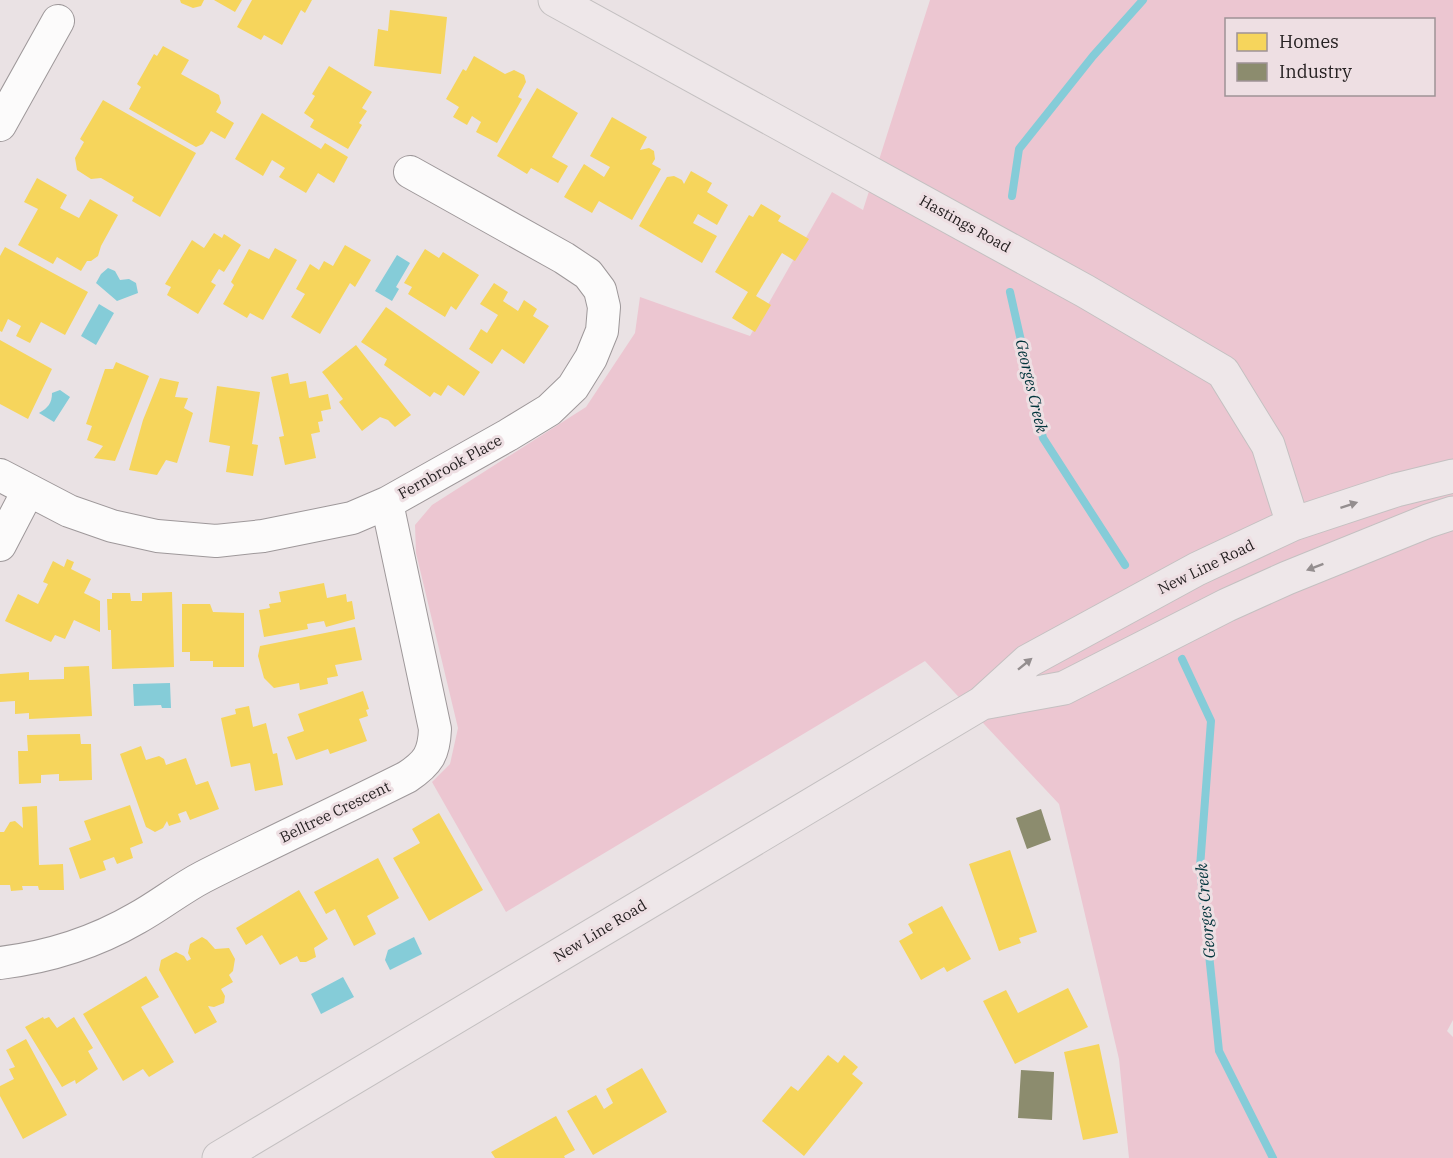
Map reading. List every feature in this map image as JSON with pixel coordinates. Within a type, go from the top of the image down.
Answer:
[{"type":"main road","name":"Hastings Road","points":[[555,0],[1075,285],[1223,372],[1268,445],[1293,524]]},
{"type":"main road","name":"New Line Road","points":[[219,1158],[982,703],[1028,661],[1197,569],[1293,524],[1396,490],[1453,476]]},
{"type":"main road","name":"New Line Road","points":[[982,703],[1064,688],[1227,605],[1287,578],[1440,517]]},
{"type":"main road","points":[[1044,691],[1056,674],[1253,569],[1276,548],[1293,524],[1310,534],[1326,538],[1440,517]]},
{"type":"street","points":[[0,125],[58,21]]},
{"type":"street","name":"Fernbrook Place","points":[[0,475],[69,511],[111,526],[157,536],[216,541],[263,536],[352,518],[387,503],[549,410],[573,387],[591,358],[602,331],[604,307],[600,290],[588,274],[564,258],[410,172]]},
{"type":"street","points":[[0,545],[27,491]]},
{"type":"street","name":"Belltree Crescent","points":[[0,963],[28,960],[68,950],[104,936],[138,918],[200,879],[407,777],[429,758],[434,744],[435,729],[387,503]]},
{"type":"shaded area","points":[[930,0],[1453,0],[1453,1020],[1447,1031],[1453,1037],[1453,1158],[1129,1158],[1119,1059],[1059,804],[925,661],[506,912],[432,782],[450,764],[458,728],[416,553],[415,525],[432,505],[586,407],[635,333],[640,297],[750,336],[832,192],[863,210]]},
{"type":"water","points":[[397,255],[410,263],[396,287],[399,289],[392,301],[375,291]]},
{"type":"water","points":[[108,268],[115,271],[120,280],[129,279],[136,283],[138,293],[117,301],[96,283]]},
{"type":"water","points":[[99,304],[114,313],[96,345],[81,336]]},
{"type":"water","points":[[60,390],[70,397],[54,422],[39,413],[49,405],[52,393]]},
{"type":"water","points":[[170,683],[171,708],[162,708],[161,705],[134,706],[133,684]]},
{"type":"water","points":[[414,937],[422,954],[390,970],[385,960],[388,950]]},
{"type":"water","points":[[343,977],[354,997],[321,1014],[311,994]]},
{"type":"building: Homes","points":[[180,0],[204,0],[201,6],[193,8],[181,3]]},
{"type":"building: Homes","points":[[214,0],[242,0],[235,12]]},
{"type":"building: Homes","points":[[252,0],[312,0],[305,13],[301,10],[282,45],[264,35],[261,40],[237,27]]},
{"type":"building: Homes","points":[[390,10],[447,17],[441,74],[374,66],[378,29],[388,31]]},
{"type":"building: Homes","points":[[163,46],[189,60],[181,74],[219,95],[221,103],[216,112],[234,123],[225,139],[211,131],[203,144],[196,147],[129,109],[141,87],[137,84],[154,54],[157,56]]},
{"type":"building: Homes","points":[[474,56],[505,74],[514,70],[524,75],[526,82],[518,97],[522,99],[497,143],[476,132],[481,122],[472,116],[467,125],[453,117],[459,107],[446,99],[463,69],[466,71]]},
{"type":"building: Homes","points":[[329,66],[372,92],[362,108],[367,111],[359,123],[362,125],[348,149],[310,127],[314,120],[304,113],[315,96],[312,94]]},
{"type":"building: Homes","points":[[537,88],[578,113],[552,157],[568,166],[558,183],[531,168],[527,174],[497,156]]},
{"type":"building: Homes","points":[[103,100],[196,153],[160,217],[132,201],[134,197],[101,178],[91,179],[77,170],[75,158],[84,142],[80,139]]},
{"type":"building: Homes","points":[[262,113],[321,149],[325,143],[348,157],[334,183],[318,173],[306,193],[279,177],[285,168],[272,160],[263,176],[235,159]]},
{"type":"building: Homes","points":[[612,117],[647,137],[640,150],[649,148],[654,151],[655,159],[652,164],[661,169],[632,220],[599,201],[592,213],[564,197],[584,164],[604,177],[610,167],[590,156]]},
{"type":"building: Homes","points":[[691,171],[712,183],[707,192],[728,205],[717,225],[698,214],[693,223],[717,236],[702,263],[639,226],[667,177],[674,176],[682,180],[684,184]]},
{"type":"building: Homes","points":[[37,178],[67,195],[60,208],[79,218],[90,199],[118,215],[98,256],[87,261],[81,271],[57,257],[53,264],[18,245],[38,209],[24,202]]},
{"type":"building: Homes","points":[[761,204],[781,216],[778,221],[809,239],[795,261],[782,253],[756,296],[771,305],[755,332],[732,318],[748,292],[715,272],[749,215],[753,217]]},
{"type":"building: Homes","points":[[214,233],[222,238],[224,234],[241,245],[224,272],[219,269],[211,282],[216,285],[198,314],[167,295],[171,287],[165,284],[192,240],[204,248]]},
{"type":"building: Homes","points":[[345,245],[371,260],[355,287],[350,283],[320,334],[291,317],[305,294],[296,289],[310,264],[319,270],[324,261],[333,266]]},
{"type":"building: Homes","points":[[5,247],[88,292],[65,335],[41,322],[30,343],[16,336],[21,326],[8,319],[2,332],[0,331],[0,256]]},
{"type":"building: Homes","points":[[275,248],[297,260],[263,320],[250,313],[247,318],[223,304],[234,285],[231,282],[249,249],[269,259]]},
{"type":"building: Homes","points":[[425,249],[439,258],[443,252],[479,275],[456,310],[451,306],[445,317],[408,294],[412,287],[404,283]]},
{"type":"building: Homes","points":[[494,283],[508,292],[503,301],[518,311],[524,300],[537,309],[533,316],[549,326],[524,364],[502,349],[492,364],[469,349],[481,329],[487,333],[498,315],[480,304]]},
{"type":"building: Homes","points":[[386,307],[480,372],[464,396],[448,385],[441,396],[434,392],[430,397],[384,365],[387,359],[361,342]]},
{"type":"building: Homes","points":[[0,340],[52,369],[28,419],[0,404]]},
{"type":"building: Homes","points":[[356,345],[411,415],[395,427],[388,420],[380,417],[362,431],[339,402],[343,399],[322,372]]},
{"type":"building: Homes","points":[[116,362],[149,376],[115,461],[94,458],[103,446],[87,440],[92,426],[86,424],[105,369],[113,369]]},
{"type":"building: Homes","points":[[288,373],[290,384],[306,381],[309,398],[328,394],[331,409],[321,411],[323,421],[318,422],[320,432],[311,434],[316,458],[285,465],[279,437],[284,436],[271,377]]},
{"type":"building: Homes","points":[[160,378],[179,382],[175,397],[188,398],[184,408],[193,413],[177,463],[166,460],[157,475],[129,470],[143,420]]},
{"type":"building: Homes","points":[[217,386],[260,392],[252,444],[258,445],[253,476],[226,472],[230,446],[209,442]]},
{"type":"building: Homes","points":[[67,559],[74,562],[71,569],[91,579],[84,593],[100,601],[100,632],[74,620],[65,639],[55,635],[51,642],[5,621],[18,594],[38,604],[48,584],[43,582],[53,561],[64,567]]},
{"type":"building: Homes","points":[[324,583],[327,598],[346,594],[347,602],[352,601],[355,619],[326,627],[324,621],[307,624],[308,629],[264,637],[259,610],[270,608],[269,604],[281,602],[279,592]]},
{"type":"building: Homes","points":[[172,592],[174,667],[112,669],[107,599],[112,599],[112,593],[130,593],[131,601],[142,601],[142,593]]},
{"type":"building: Homes","points":[[182,604],[210,604],[213,612],[244,613],[244,667],[213,667],[213,661],[190,661],[190,652],[182,652]]},
{"type":"building: Homes","points":[[355,627],[362,660],[335,665],[338,676],[327,678],[328,684],[300,690],[299,683],[274,688],[264,678],[258,656],[260,646]]},
{"type":"building: Homes","points":[[89,666],[92,716],[29,719],[29,713],[15,714],[15,701],[0,702],[0,674],[29,672],[29,680],[64,679],[64,667]]},
{"type":"building: Homes","points":[[363,691],[369,709],[366,710],[368,716],[359,719],[367,741],[330,754],[328,749],[296,760],[287,737],[304,731],[298,714]]},
{"type":"building: Homes","points":[[249,706],[253,727],[266,723],[273,754],[277,753],[283,785],[255,791],[250,763],[231,767],[221,718],[236,714],[235,709]]},
{"type":"building: Homes","points":[[80,734],[81,744],[91,744],[92,780],[59,781],[59,774],[41,775],[41,783],[19,784],[18,751],[28,751],[27,735]]},
{"type":"building: Homes","points":[[141,746],[146,760],[159,756],[164,759],[166,765],[186,758],[196,785],[208,781],[219,809],[190,820],[186,811],[178,814],[181,822],[169,826],[167,821],[163,828],[155,832],[146,827],[120,754]]},
{"type":"building: Homes","points":[[130,805],[143,843],[130,848],[133,858],[117,864],[114,857],[103,861],[106,870],[80,879],[69,848],[91,840],[84,821]]},
{"type":"building: Homes","points":[[37,806],[39,865],[63,864],[64,890],[39,890],[38,886],[22,886],[23,890],[11,891],[10,885],[0,885],[0,832],[4,832],[10,822],[15,821],[23,828],[22,807]]},
{"type":"building: Homes","points":[[439,813],[483,890],[429,921],[393,858],[420,843],[412,829]]},
{"type":"building: Homes","points":[[1010,850],[1037,932],[1019,938],[1021,943],[999,951],[969,864]]},
{"type":"building: Homes","points":[[378,858],[399,898],[367,916],[376,934],[354,946],[335,909],[326,914],[314,892]]},
{"type":"building: Homes","points":[[299,890],[328,939],[314,948],[316,957],[300,962],[297,956],[280,965],[262,935],[246,945],[236,928]]},
{"type":"building: Homes","points":[[942,906],[971,959],[947,972],[944,967],[921,980],[899,941],[913,933],[908,924]]},
{"type":"building: Homes","points":[[202,937],[215,949],[229,948],[235,959],[233,971],[229,975],[233,982],[221,989],[225,996],[224,1003],[214,1007],[208,1006],[217,1022],[195,1034],[159,970],[161,960],[176,952],[184,956],[187,961],[191,959],[188,953],[190,944]]},
{"type":"building: Homes","points":[[146,976],[159,997],[141,1007],[174,1062],[149,1077],[143,1069],[123,1081],[83,1014]]},
{"type":"building: Homes","points":[[1068,988],[1088,1027],[1015,1064],[983,1001],[1006,990],[1018,1013]]},
{"type":"building: Homes","points":[[43,1017],[44,1019],[49,1017],[57,1028],[74,1017],[93,1048],[88,1051],[98,1069],[76,1084],[75,1080],[62,1087],[25,1027]]},
{"type":"building: Homes","points":[[26,1039],[67,1115],[23,1139],[0,1096],[0,1086],[14,1079],[9,1069],[15,1067],[6,1050]]},
{"type":"building: Homes","points":[[1099,1044],[1118,1133],[1083,1140],[1064,1052]]},
{"type":"building: Homes","points":[[828,1055],[838,1063],[844,1055],[858,1067],[852,1074],[863,1083],[804,1156],[762,1121],[791,1086],[798,1091]]},
{"type":"building: Homes","points":[[642,1068],[667,1112],[593,1155],[567,1111],[596,1095],[604,1109],[613,1103],[606,1089]]},
{"type":"building: Homes","points":[[556,1116],[575,1150],[564,1156],[565,1158],[495,1158],[491,1152]]},
{"type":"building: Industry","points":[[1041,809],[1051,840],[1027,849],[1016,818]]},
{"type":"building: Industry","points":[[1021,1070],[1054,1072],[1052,1120],[1018,1118]]},
{"type":"waterway","name":"Georges Creek","points":[[1012,196],[1019,149],[1093,56],[1143,0]]},
{"type":"waterway","name":"Georges Creek","points":[[1010,292],[1043,438],[1125,565]]},
{"type":"waterway","name":"Georges Creek","points":[[1182,659],[1211,721],[1200,867],[1219,1051],[1273,1158]]}]
